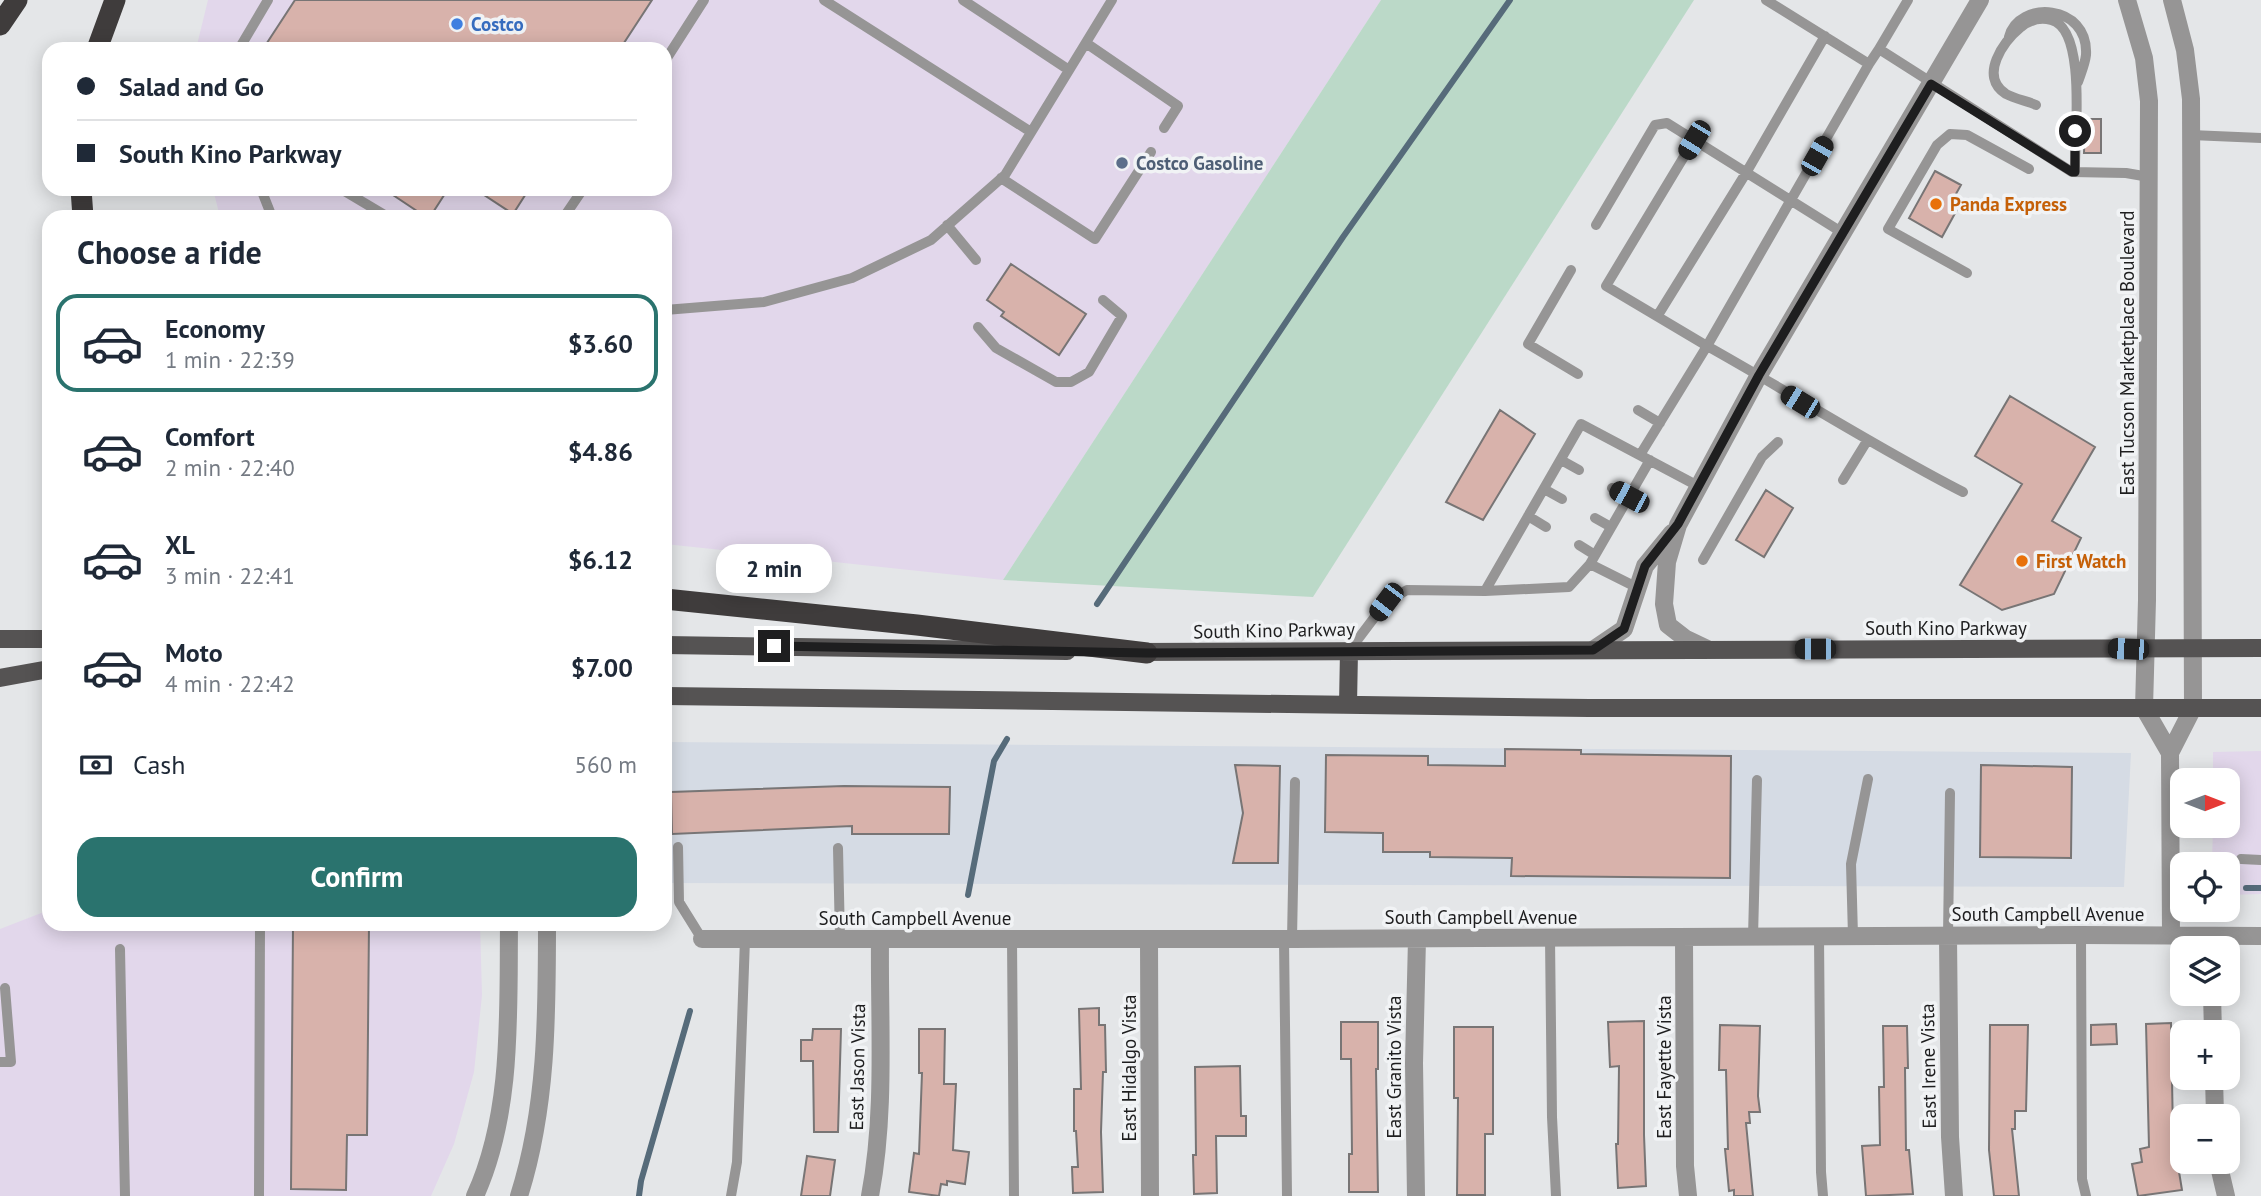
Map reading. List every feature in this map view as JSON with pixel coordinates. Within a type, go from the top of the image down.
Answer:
[{"type":"highway","points":[[0,25],[17,0]]},
{"type":"highway","points":[[100,42],[115,0]]},
{"type":"highway","points":[[672,600],[917,625],[1147,653]]},
{"type":"main road","points":[[0,639],[42,639]]},
{"type":"main road","name":"South Kino Parkway","points":[[672,645],[1147,653],[2261,648]]},
{"type":"main road","points":[[1348,705],[1349,651]]},
{"type":"main road","points":[[0,678],[42,670]]},
{"type":"main road","points":[[672,696],[1631,708],[2261,708]]},
{"type":"street","points":[[1593,650],[1624,629],[1645,566],[1678,524],[1759,375],[1980,0]]},
{"type":"street","name":"East Tucson Marketplace Boulevard","points":[[2127,0],[2144,58],[2149,101],[2144,708]]},
{"type":"street","points":[[2171,935],[2170,753],[2193,708],[2191,99],[2185,50],[2172,0]]},
{"type":"street","points":[[1678,524],[1667,562],[1664,604],[1668,625],[1685,639],[1707,649]]},
{"type":"street","points":[[2144,708],[2170,753]]},
{"type":"street","points":[[475,1196],[494,1141],[505,1070],[509,931]]},
{"type":"street","points":[[519,1196],[529,1163],[541,1100],[547,1020],[547,931]]},
{"type":"street","name":"East Irene Vista","points":[[1948,936],[1950,1137],[1954,1196]]},
{"type":"street","name":"South Campbell Avenue","points":[[702,939],[2177,936]]},
{"type":"street","name":"South Campbell Avenue","points":[[2240,939],[2261,936]]},
{"type":"street","name":"East Fayette Vista","points":[[1684,937],[1685,1166],[1688,1196]]},
{"type":"street","name":"East Jason Vista","points":[[870,1196],[879,1104],[880,939]]},
{"type":"street","name":"East Granito Vista","points":[[1416,1196],[1414,1063],[1417,939]]},
{"type":"street","name":"East Hidalgo Vista","points":[[1149,940],[1150,1196]]},
{"type":"street","points":[[2220,1174],[2225,1196]]},
{"type":"lane","points":[[243,42],[268,0]]},
{"type":"lane","points":[[672,50],[704,0]]},
{"type":"lane","points":[[824,0],[1031,132]]},
{"type":"lane","points":[[963,0],[1069,70]]},
{"type":"lane","points":[[672,309],[764,302],[852,278],[931,240],[1001,178],[1112,0]]},
{"type":"lane","points":[[1766,0],[1869,64]]},
{"type":"lane","points":[[1640,455],[1707,346],[1908,0]]},
{"type":"lane","points":[[2036,105],[2006,93],[1998,86],[1993,73],[1995,62],[2009,37],[2016,15],[2025,7],[2051,4],[2067,11],[2080,27],[2086,45],[2084,67],[2077,84]]},
{"type":"lane","points":[[2009,37],[2035,19],[2057,22],[2066,31],[2077,84],[2075,172]]},
{"type":"lane","points":[[1658,315],[1746,173],[1825,36]]},
{"type":"lane","points":[[1086,43],[1178,106],[1164,128]]},
{"type":"lane","points":[[1879,48],[1931,84],[2075,172],[2126,173],[2149,177]]},
{"type":"lane","points":[[1596,226],[1655,125],[1667,123],[1843,233]]},
{"type":"lane","points":[[1967,273],[1888,229],[1937,145],[1950,134],[1967,135],[2029,169]]},
{"type":"lane","points":[[2191,135],[2261,138]]},
{"type":"lane","points":[[1694,140],[1606,286],[1759,375],[1867,442],[1963,492]]},
{"type":"lane","points":[[1001,178],[1095,239],[1151,152]]},
{"type":"lane","points":[[353,196],[376,210]]},
{"type":"lane","points":[[947,226],[976,260]]},
{"type":"lane","points":[[1570,270],[1528,344],[1578,374]]},
{"type":"lane","points":[[978,327],[996,348],[1056,382],[1071,382],[1088,372],[1122,316],[1103,300]]},
{"type":"lane","points":[[1638,410],[1660,423]]},
{"type":"lane","points":[[1485,591],[1581,424],[1699,486]]},
{"type":"lane","points":[[1703,560],[1762,457],[1778,442]]},
{"type":"lane","points":[[1843,480],[1867,442]]},
{"type":"lane","points":[[1561,460],[1579,470]]},
{"type":"lane","points":[[1349,651],[1386,602],[1407,590],[1485,591],[1569,587],[1593,559],[1650,460]]},
{"type":"lane","points":[[1612,488],[1629,497]]},
{"type":"lane","points":[[1544,489],[1562,499]]},
{"type":"lane","points":[[1528,516],[1546,527]]},
{"type":"lane","points":[[1595,518],[1611,527]]},
{"type":"lane","points":[[1579,545],[1593,559],[1638,588]]},
{"type":"lane","points":[[1853,936],[1851,864],[1868,779]]},
{"type":"lane","points":[[1753,937],[1757,780]]},
{"type":"lane","points":[[1287,1196],[1288,939],[1295,782]]},
{"type":"lane","points":[[1948,936],[1950,793]]},
{"type":"lane","points":[[678,847],[679,902],[702,939]]},
{"type":"lane","points":[[838,848],[840,939]]},
{"type":"lane","points":[[2241,859],[2261,860]]},
{"type":"lane","points":[[259,1196],[260,931]]},
{"type":"lane","points":[[2081,935],[2082,1179],[2086,1196]]},
{"type":"lane","points":[[1819,936],[1823,1196]]},
{"type":"lane","points":[[1550,938],[1556,1196]]},
{"type":"lane","points":[[731,1196],[737,1162],[745,939]]},
{"type":"lane","points":[[1012,939],[1014,1196]]},
{"type":"lane","points":[[120,949],[125,1196]]},
{"type":"lane","points":[[0,1062],[11,1062],[5,988]]},
{"type":"shaded area","points":[[208,0],[1381,0],[1003,580],[672,545],[672,210],[218,210],[215,196],[672,196],[672,42],[198,42]]},
{"type":"shaded area","points":[[672,742],[2131,753],[2124,887],[672,883]]},
{"type":"shaded area","points":[[2261,751],[2261,894],[2240,895],[2240,852],[2212,852],[2213,838],[2240,838],[2240,768],[2213,768],[2213,752]]},
{"type":"shaded area","points":[[42,913],[42,931],[480,931],[482,995],[474,1072],[454,1144],[431,1196],[0,1196],[0,929]]},
{"type":"green space","points":[[1381,0],[1694,0],[1313,597],[1003,580]]},
{"type":"building","name":"Costco","points":[[295,0],[652,0],[625,42],[268,42]]},
{"type":"building","points":[[2085,119],[2101,119],[2101,153],[2084,153]]},
{"type":"building","name":"Panda Express","points":[[1935,171],[1961,185],[1952,201],[1959,206],[1942,237],[1909,218]]},
{"type":"building","points":[[394,196],[444,196],[434,210],[416,210]]},
{"type":"building","points":[[486,196],[525,196],[516,210],[507,210]]},
{"type":"building","points":[[1011,264],[1086,314],[1059,355],[1001,316],[1004,312],[987,300]]},
{"type":"building","points":[[2010,396],[2095,447],[2052,521],[2081,538],[2054,594],[2002,610],[1960,585],[2022,484],[1975,456]]},
{"type":"building","points":[[1500,410],[1535,434],[1483,520],[1446,502]]},
{"type":"building","points":[[1766,490],[1793,508],[1764,557],[1736,540]]},
{"type":"building","points":[[1505,749],[1581,750],[1581,754],[1731,756],[1730,878],[1511,876],[1512,858],[1430,857],[1430,852],[1383,852],[1383,833],[1325,832],[1326,755],[1428,756],[1428,765],[1505,766]]},
{"type":"building","points":[[1235,765],[1280,766],[1278,863],[1233,863],[1243,813]]},
{"type":"building","points":[[1981,765],[2072,767],[2071,858],[1980,857]]},
{"type":"building","points":[[844,786],[950,787],[949,834],[852,834],[852,826],[672,834],[672,792]]},
{"type":"building","points":[[293,931],[369,931],[367,1135],[347,1135],[346,1190],[291,1189]]},
{"type":"building","points":[[1099,1008],[1099,1025],[1105,1025],[1106,1072],[1103,1072],[1101,1132],[1103,1192],[1073,1193],[1072,1167],[1078,1167],[1074,1131],[1074,1089],[1081,1089],[1079,1009]]},
{"type":"building","points":[[1644,1021],[1646,1186],[1618,1188],[1616,1144],[1619,1066],[1610,1067],[1608,1022]]},
{"type":"building","points":[[1341,1022],[1378,1022],[1378,1192],[1349,1192],[1349,1154],[1352,1154],[1351,1059],[1341,1059]]},
{"type":"building","points":[[2170,1023],[2172,1104],[2170,1104],[2170,1174],[2179,1174],[2182,1190],[2138,1196],[2132,1164],[2142,1162],[2140,1149],[2149,1147],[2146,1024]]},
{"type":"building","points":[[2116,1024],[2117,1044],[2091,1045],[2091,1025]]},
{"type":"building","points":[[1720,1025],[1760,1026],[1760,1112],[1749,1112],[1750,1123],[1746,1123],[1753,1196],[1734,1196],[1734,1190],[1729,1191],[1725,1149],[1728,1149],[1726,1070],[1719,1070]]},
{"type":"building","points":[[1990,1025],[2028,1025],[2026,1111],[2015,1111],[2015,1129],[2012,1129],[2019,1196],[1994,1196],[1989,1150]]},
{"type":"building","points":[[1883,1026],[1907,1026],[1906,1150],[1909,1150],[1913,1194],[1866,1196],[1862,1146],[1880,1145],[1879,1087],[1884,1087]]},
{"type":"building","points":[[1454,1027],[1493,1027],[1493,1134],[1485,1134],[1485,1195],[1457,1195],[1458,1098],[1454,1098]]},
{"type":"building","points":[[813,1029],[841,1029],[838,1132],[814,1132],[813,1061],[801,1061],[801,1040],[812,1040]]},
{"type":"building","points":[[919,1029],[945,1029],[944,1084],[956,1084],[953,1150],[969,1152],[965,1184],[947,1181],[947,1185],[941,1184],[939,1196],[909,1192],[914,1153],[919,1154],[922,1073],[919,1073]]},
{"type":"building","points":[[1240,1066],[1241,1116],[1246,1116],[1246,1136],[1216,1136],[1217,1193],[1194,1194],[1195,1067]]},
{"type":"building","points":[[807,1156],[835,1160],[830,1196],[801,1196]]},
{"type":"waterway","points":[[1097,604],[1343,237],[1510,0]]},
{"type":"waterway","points":[[968,895],[994,761],[1007,739]]},
{"type":"waterway","points":[[2246,888],[2261,888]]},
{"type":"waterway","points":[[639,1196],[690,1011]]},
{"type":"place","name":"Costco","points":[[457,24]]},
{"type":"place","name":"Costco Gasoline","points":[[1122,163]]},
{"type":"place","name":"Panda Express","points":[[1936,204]]},
{"type":"place","name":"First Watch","points":[[2022,561]]},
{"type":"route","points":[[774,646],[1147,653],[1593,650],[1624,629],[1645,566],[1678,524],[1759,375],[1931,84],[2072,172],[2075,172],[2075,131]]}]
